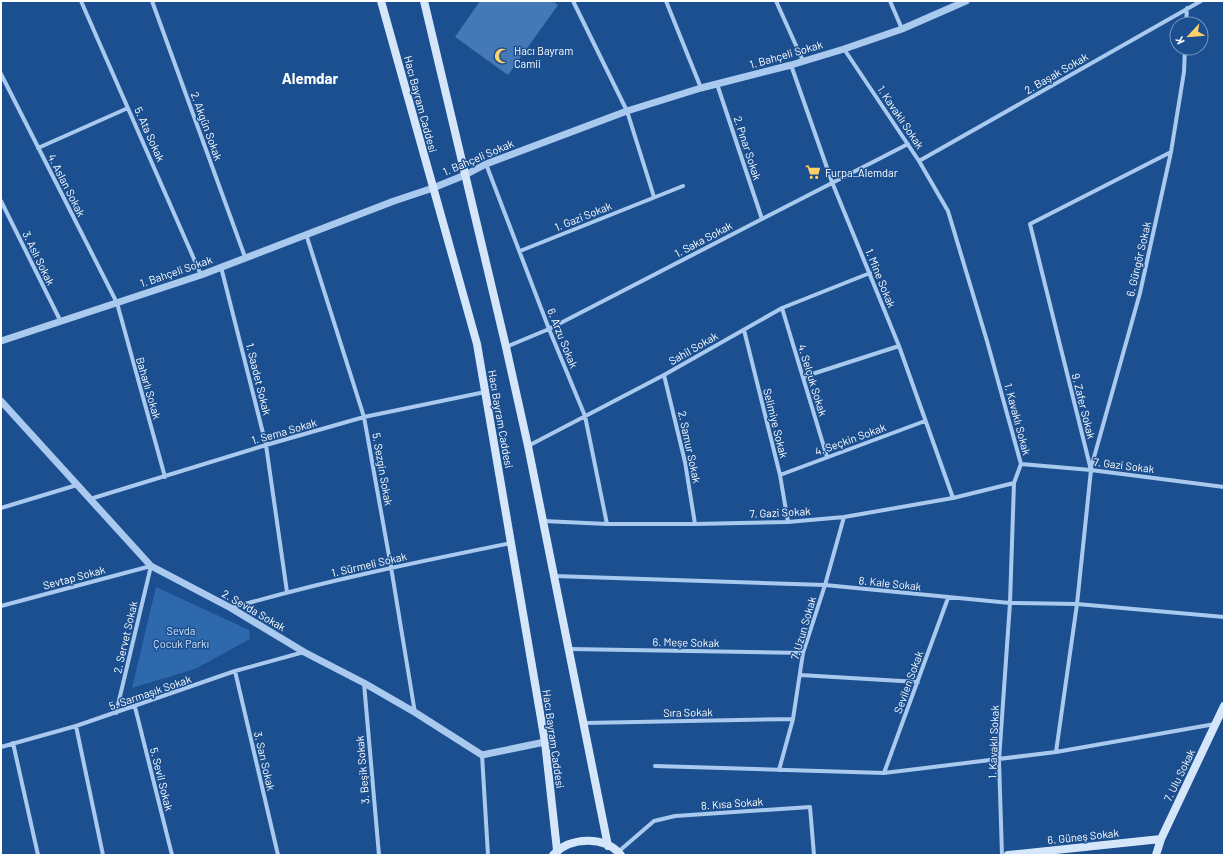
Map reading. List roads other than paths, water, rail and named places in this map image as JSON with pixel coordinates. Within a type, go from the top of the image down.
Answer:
[{"type":"main road","name":"Hacı Bayram Caddesi","points":[[382,1],[477,344],[545,742],[555,853]]},
{"type":"main road","name":"Hacı Bayram Caddesi","points":[[424,1],[528,446],[608,846]]},
{"type":"main road","name":"7. Ulu Sokak","points":[[1156,855],[1161,839],[1224,706]]},
{"type":"main road","name":"6. Güneş Sokak","points":[[1008,855],[1161,839]]},
{"type":"main road","points":[[555,853],[572,842],[588,840],[604,844],[620,854]]},
{"type":"street","name":"5. Ata Sokak","points":[[81,1],[201,275]]},
{"type":"street","name":"2. Akgün Sokak","points":[[152,1],[245,257]]},
{"type":"street","points":[[573,1],[627,111],[654,197]]},
{"type":"street","points":[[666,1],[701,88]]},
{"type":"street","points":[[776,1],[803,61]]},
{"type":"street","points":[[890,1],[902,29]]},
{"type":"street","name":"1. Bahçeli Sokak","points":[[1,341],[201,275],[394,201],[433,188],[465,175],[486,164],[627,111],[701,88],[791,65],[844,49],[902,29],[966,1]]},
{"type":"street","name":"2. Başak Sokak","points":[[919,161],[1201,1]]},
{"type":"street","points":[[1186,16],[1187,8]]},
{"type":"street","name":"1. Kavaklı Sokak","points":[[844,49],[919,161],[948,211],[985,334],[1021,464],[1014,483],[1010,604],[999,760],[1002,855]]},
{"type":"street","name":"6. Güngör Sokak","points":[[1091,470],[1140,293],[1171,152],[1184,72],[1185,56]]},
{"type":"street","name":"1. Mine Sokak","points":[[791,65],[832,182],[899,346],[953,498]]},
{"type":"street","name":"4. Aslan Sokak","points":[[1,74],[117,303]]},
{"type":"street","name":"2. Pınar Sokak","points":[[718,84],[762,218]]},
{"type":"street","points":[[38,148],[128,108]]},
{"type":"street","name":"1. Saka Sokak","points":[[506,347],[549,329],[908,144]]},
{"type":"street","name":"9. Zafer Sokak","points":[[1056,752],[1076,604],[1091,470],[1030,224],[1171,152]]},
{"type":"street","name":"6. Arzu Sokak","points":[[486,164],[549,329],[585,416],[607,524]]},
{"type":"street","name":"1. Gazi Sokak","points":[[520,251],[683,186]]},
{"type":"street","name":"3. Aslı Sokak","points":[[1,201],[61,322]]},
{"type":"street","name":"5. Sezgin Sokak","points":[[306,234],[364,417],[416,713]]},
{"type":"street","name":"1. Saadet Sokak","points":[[222,267],[266,445],[287,592]]},
{"type":"street","name":"Sahil Sokak","points":[[528,446],[664,375],[782,308],[870,273]]},
{"type":"street","name":"Baharlı Sokak","points":[[117,303],[165,477]]},
{"type":"street","name":"4. Selçuk Sokak","points":[[782,308],[827,457]]},
{"type":"street","name":"Selimiye Sokak","points":[[744,330],[780,475],[788,522]]},
{"type":"street","points":[[803,377],[899,346]]},
{"type":"street","name":"2. Samur Sokak","points":[[664,375],[686,462],[695,524]]},
{"type":"street","name":"1. Sema Sokak","points":[[90,499],[266,445],[364,417],[485,392]]},
{"type":"street","name":"2. Sevda Sokak","points":[[1,400],[151,566],[231,608],[304,652],[364,683],[416,713],[482,755]]},
{"type":"street","name":"4. Seçkin Sokak","points":[[780,475],[926,421]]},
{"type":"street","name":"7. Gazi Sokak","points":[[1021,464],[1091,470],[1224,487]]},
{"type":"street","name":"7. Gazi Sokak","points":[[543,521],[607,524],[788,522],[844,517],[953,498],[1014,483]]},
{"type":"street","points":[[1,508],[77,485]]},
{"type":"street","name":"7. Uzun Sokak","points":[[779,770],[793,719],[803,653],[825,585],[844,517]]},
{"type":"street","name":"1. Sürmeli Sokak","points":[[231,608],[287,592],[391,567],[512,543]]},
{"type":"street","name":"Sevtap Sokak","points":[[1,606],[151,566]]},
{"type":"street","name":"2. Servet Sokak","points":[[116,713],[151,566]]},
{"type":"street","name":"8. Kale Sokak","points":[[554,576],[825,585],[1010,604],[1076,604],[1224,617]]},
{"type":"street","name":"Sevilen Sokak","points":[[884,773],[948,598]]},
{"type":"street","name":"6. Meşe Sokak","points":[[569,649],[803,653]]},
{"type":"street","name":"5. Sarmaşık Sokak","points":[[1,747],[76,726],[135,707],[235,671],[304,652]]},
{"type":"street","name":"3. Sarı Sokak","points":[[235,671],[278,855]]},
{"type":"street","points":[[800,675],[918,682]]},
{"type":"street","name":"3. Beşik Sokak","points":[[364,683],[379,855]]},
{"type":"street","name":"5. Sevil Sokak","points":[[135,707],[172,855]]},
{"type":"street","name":"Sıra Sokak","points":[[584,724],[793,719]]},
{"type":"street","points":[[656,766],[884,773],[1056,752],[1216,724]]},
{"type":"street","points":[[76,726],[103,855]]},
{"type":"street","points":[[488,855],[482,755],[545,742]]},
{"type":"street","points":[[13,743],[38,855]]},
{"type":"street","name":"8. Kısa Sokak","points":[[620,854],[654,821],[675,816],[810,807],[814,855]]},
{"type":"place","name":"Hacı Bayram Camii","points":[[502,56]]},
{"type":"place","name":"Furpa_Alemdar","points":[[813,172]]},
{"type":"district","name":"Alemdar","points":[[310,78]]},
{"type":"park label","name":"Sevda Çocuk Parkı","points":[[181,636]]}]
